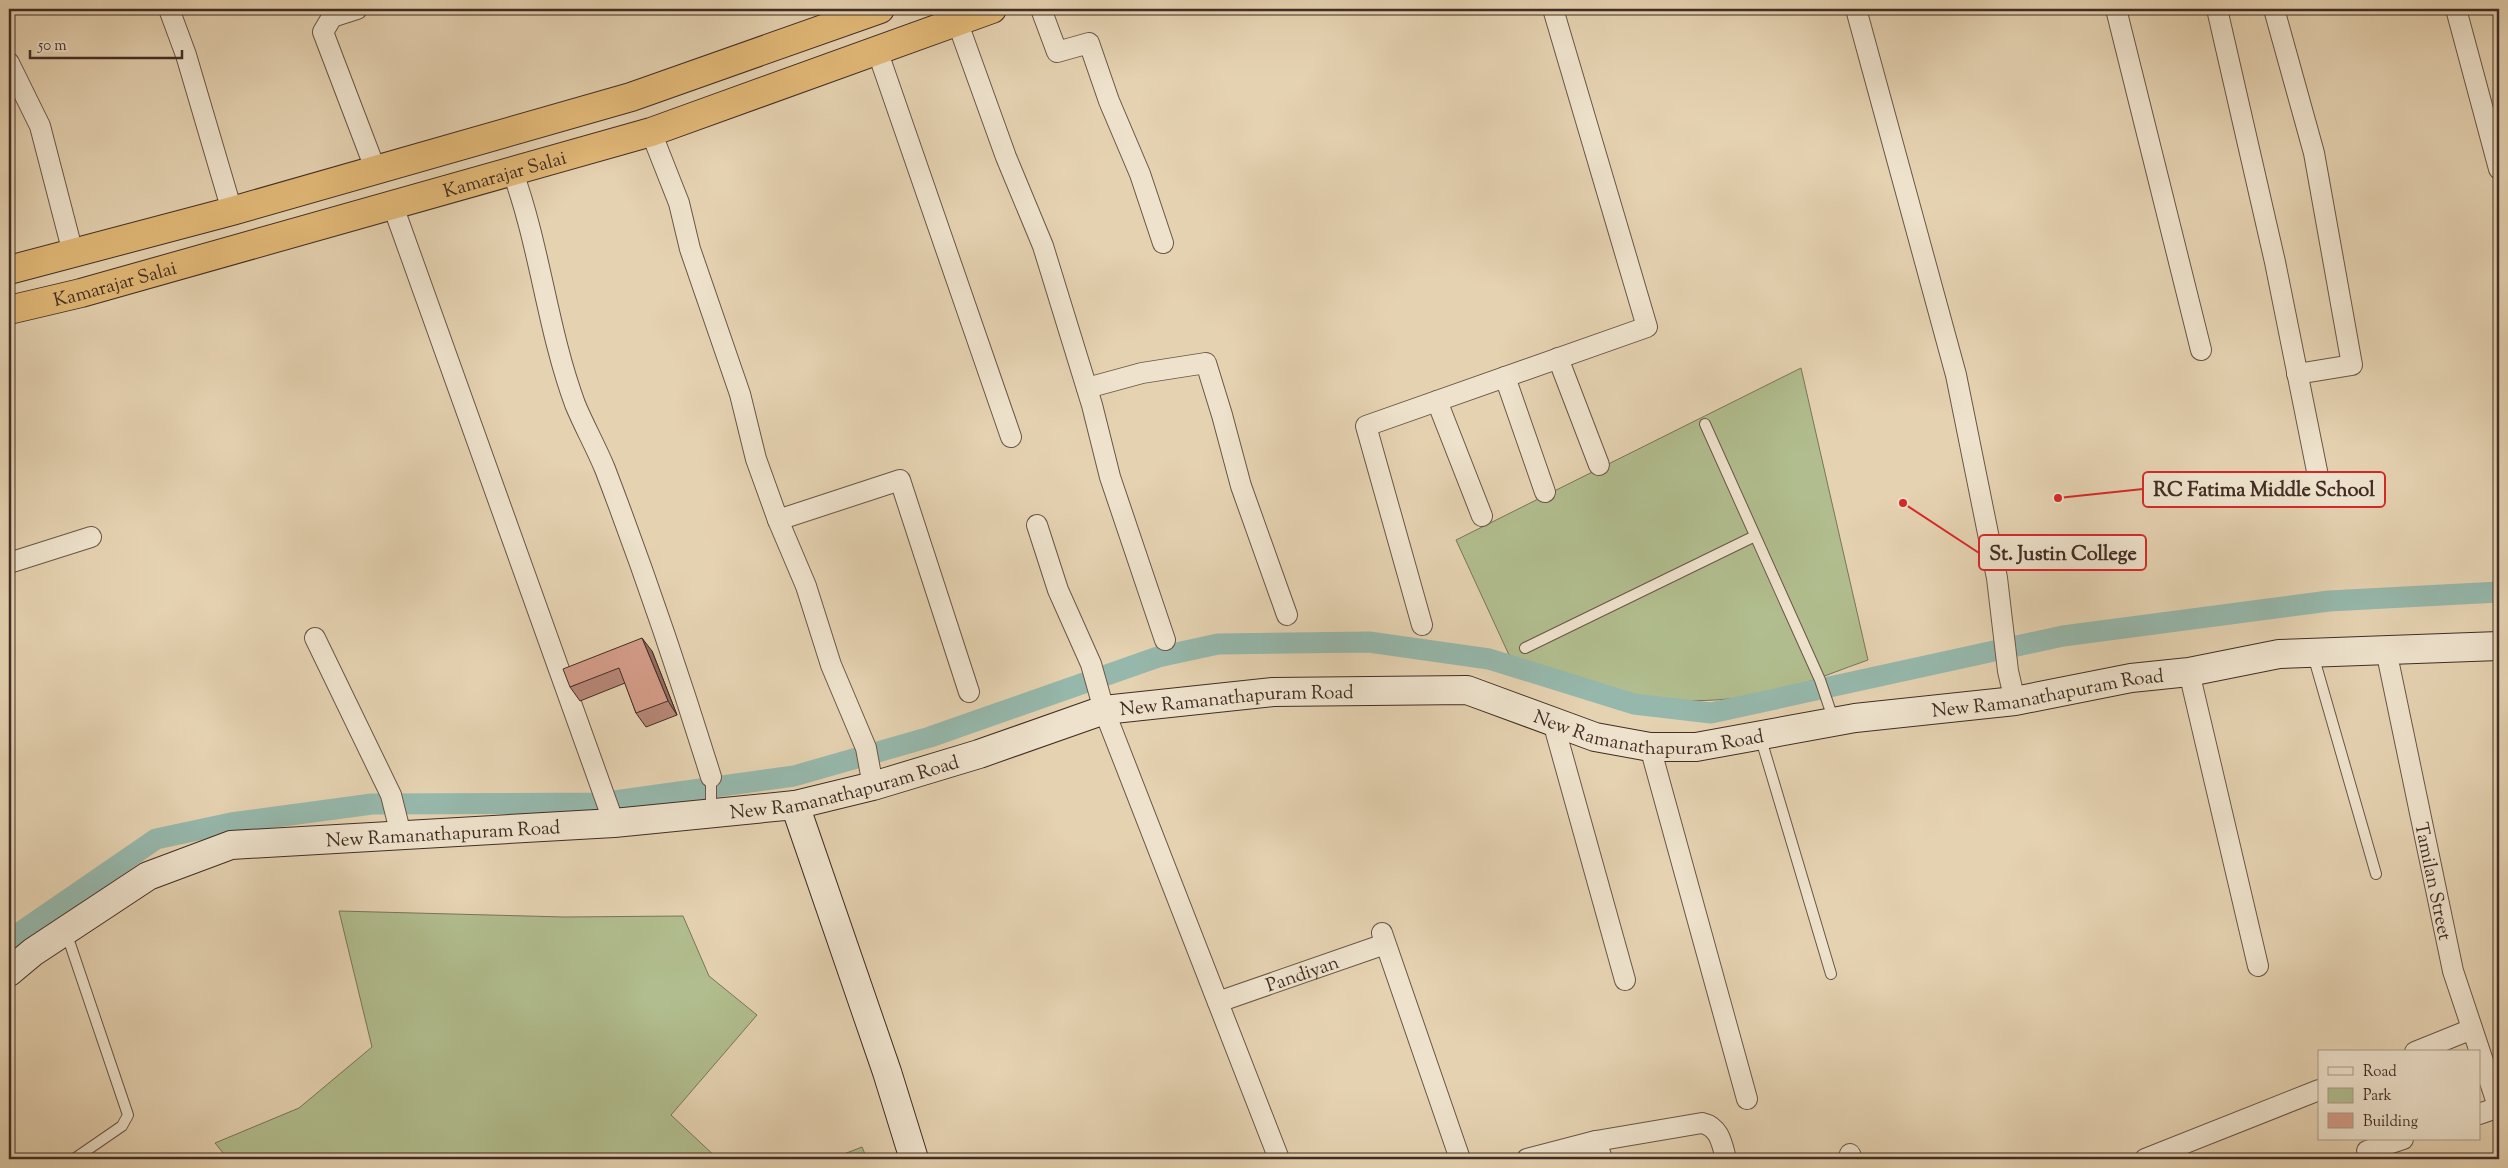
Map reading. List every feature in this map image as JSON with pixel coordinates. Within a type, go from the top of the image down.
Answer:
[{"type":"highway","name":"Kamarajar Salai","points":[[9,270],[232,211],[631,97],[880,9]]},
{"type":"highway","name":"Kamarajar Salai","points":[[9,310],[81,293],[651,132],[878,50],[959,15],[992,9]]},
{"type":"main road","name":"New Ramanathapuram Road","points":[[9,972],[148,876],[231,845],[396,815],[609,806],[795,805],[870,766],[979,754],[1098,689],[1273,692],[1467,690],[1594,737],[1650,747],[1696,747],[1759,735],[1831,711],[2015,701],[2131,678],[2188,672],[2279,654],[2499,646]]},
{"type":"main road","points":[[795,805],[887,1072],[914,1159]]},
{"type":"street","points":[[169,9],[186,55],[232,211]]},
{"type":"street","points":[[357,9],[332,17],[322,32],[376,170]]},
{"type":"street","points":[[1041,9],[1057,52],[1089,43],[1108,100],[1140,174],[1163,243]]},
{"type":"street","points":[[1422,625],[1366,426],[1648,327],[1553,9]]},
{"type":"street","points":[[1856,9],[1956,375],[1997,578],[2008,670],[2015,701]]},
{"type":"street","points":[[2116,9],[2201,350]]},
{"type":"street","points":[[2217,9],[2275,262],[2318,476]]},
{"type":"street","points":[[2274,9],[2314,153],[2352,364],[2297,374]]},
{"type":"street","points":[[2456,9],[2499,169]]},
{"type":"street","points":[[959,15],[1006,157],[1043,246],[1087,388],[1110,477],[1165,640]]},
{"type":"street","points":[[878,50],[1012,437]]},
{"type":"street","points":[[9,63],[40,126],[73,253]]},
{"type":"street","points":[[651,132],[679,203],[690,249],[740,394],[756,459],[778,520],[806,586],[831,665],[870,766]]},
{"type":"street","points":[[512,170],[522,198],[543,291],[575,403],[604,468],[676,664],[711,777]]},
{"type":"street","points":[[393,206],[609,806]]},
{"type":"street","points":[[1558,358],[1599,465]]},
{"type":"street","points":[[1087,388],[1142,374],[1206,363],[1241,486],[1287,615]]},
{"type":"street","points":[[1506,377],[1545,492]]},
{"type":"street","points":[[1437,401],[1482,516]]},
{"type":"street","points":[[778,520],[900,480],[969,692]]},
{"type":"street","points":[[1037,526],[1058,590],[1279,1159]]},
{"type":"street","points":[[9,564],[91,537]]},
{"type":"street","points":[[314,638],[396,815]]},
{"type":"street","name":"Tamilan Street","points":[[2386,650],[2453,971],[2479,1050]]},
{"type":"street","points":[[2188,672],[2258,966]]},
{"type":"street","points":[[1553,722],[1625,980]]},
{"type":"street","points":[[1650,747],[1747,1099]]},
{"type":"street","name":"Pandiyan","points":[[1218,1002],[1384,939],[1460,1159]]},
{"type":"street","points":[[2419,1050],[2472,1029]]},
{"type":"street","name":"Tamilan Street","points":[[2480,1052],[2499,1108]]},
{"type":"street","points":[[2145,1159],[2318,1090]]},
{"type":"street","points":[[2480,1114],[2499,1108]]},
{"type":"street","points":[[1527,1159],[1599,1150],[1702,1123],[1709,1125],[1720,1137],[1726,1159]]},
{"type":"street","points":[[2367,1151],[2400,1140]]},
{"type":"lane","points":[[1705,424],[1820,680],[1831,711]]},
{"type":"lane","points":[[1525,648],[1755,536]]},
{"type":"lane","points":[[2313,654],[2376,874]]},
{"type":"lane","points":[[1759,735],[1831,974]]},
{"type":"lane","points":[[711,777],[712,805]]},
{"type":"lane","points":[[66,931],[128,1114],[122,1126],[74,1159]]},
{"type":"green space","points":[[1801,368],[1868,660],[1809,682],[1773,692],[1722,700],[1688,701],[1637,697],[1581,681],[1509,655],[1456,540]]},
{"type":"green space","points":[[339,911],[564,917],[683,916],[709,976],[757,1015],[671,1115],[718,1159],[228,1159],[215,1143],[299,1108],[372,1047]]},
{"type":"green space","points":[[862,1147],[867,1159],[831,1159]]},
{"type":"building","points":[[642,638],[668,701],[636,713],[619,668],[570,687],[563,669]]},
{"type":"waterway","points":[[9,940],[156,839],[231,823],[372,804],[600,803],[794,776],[930,737],[1158,657],[1218,644],[1369,642],[1489,659],[1634,704],[1711,713],[2063,636],[2329,601],[2499,592]]},
{"type":"place","name":"RC Fatima Middle School","points":[[2058,498]]},
{"type":"place","name":"St. Justin College","points":[[1903,503]]}]
